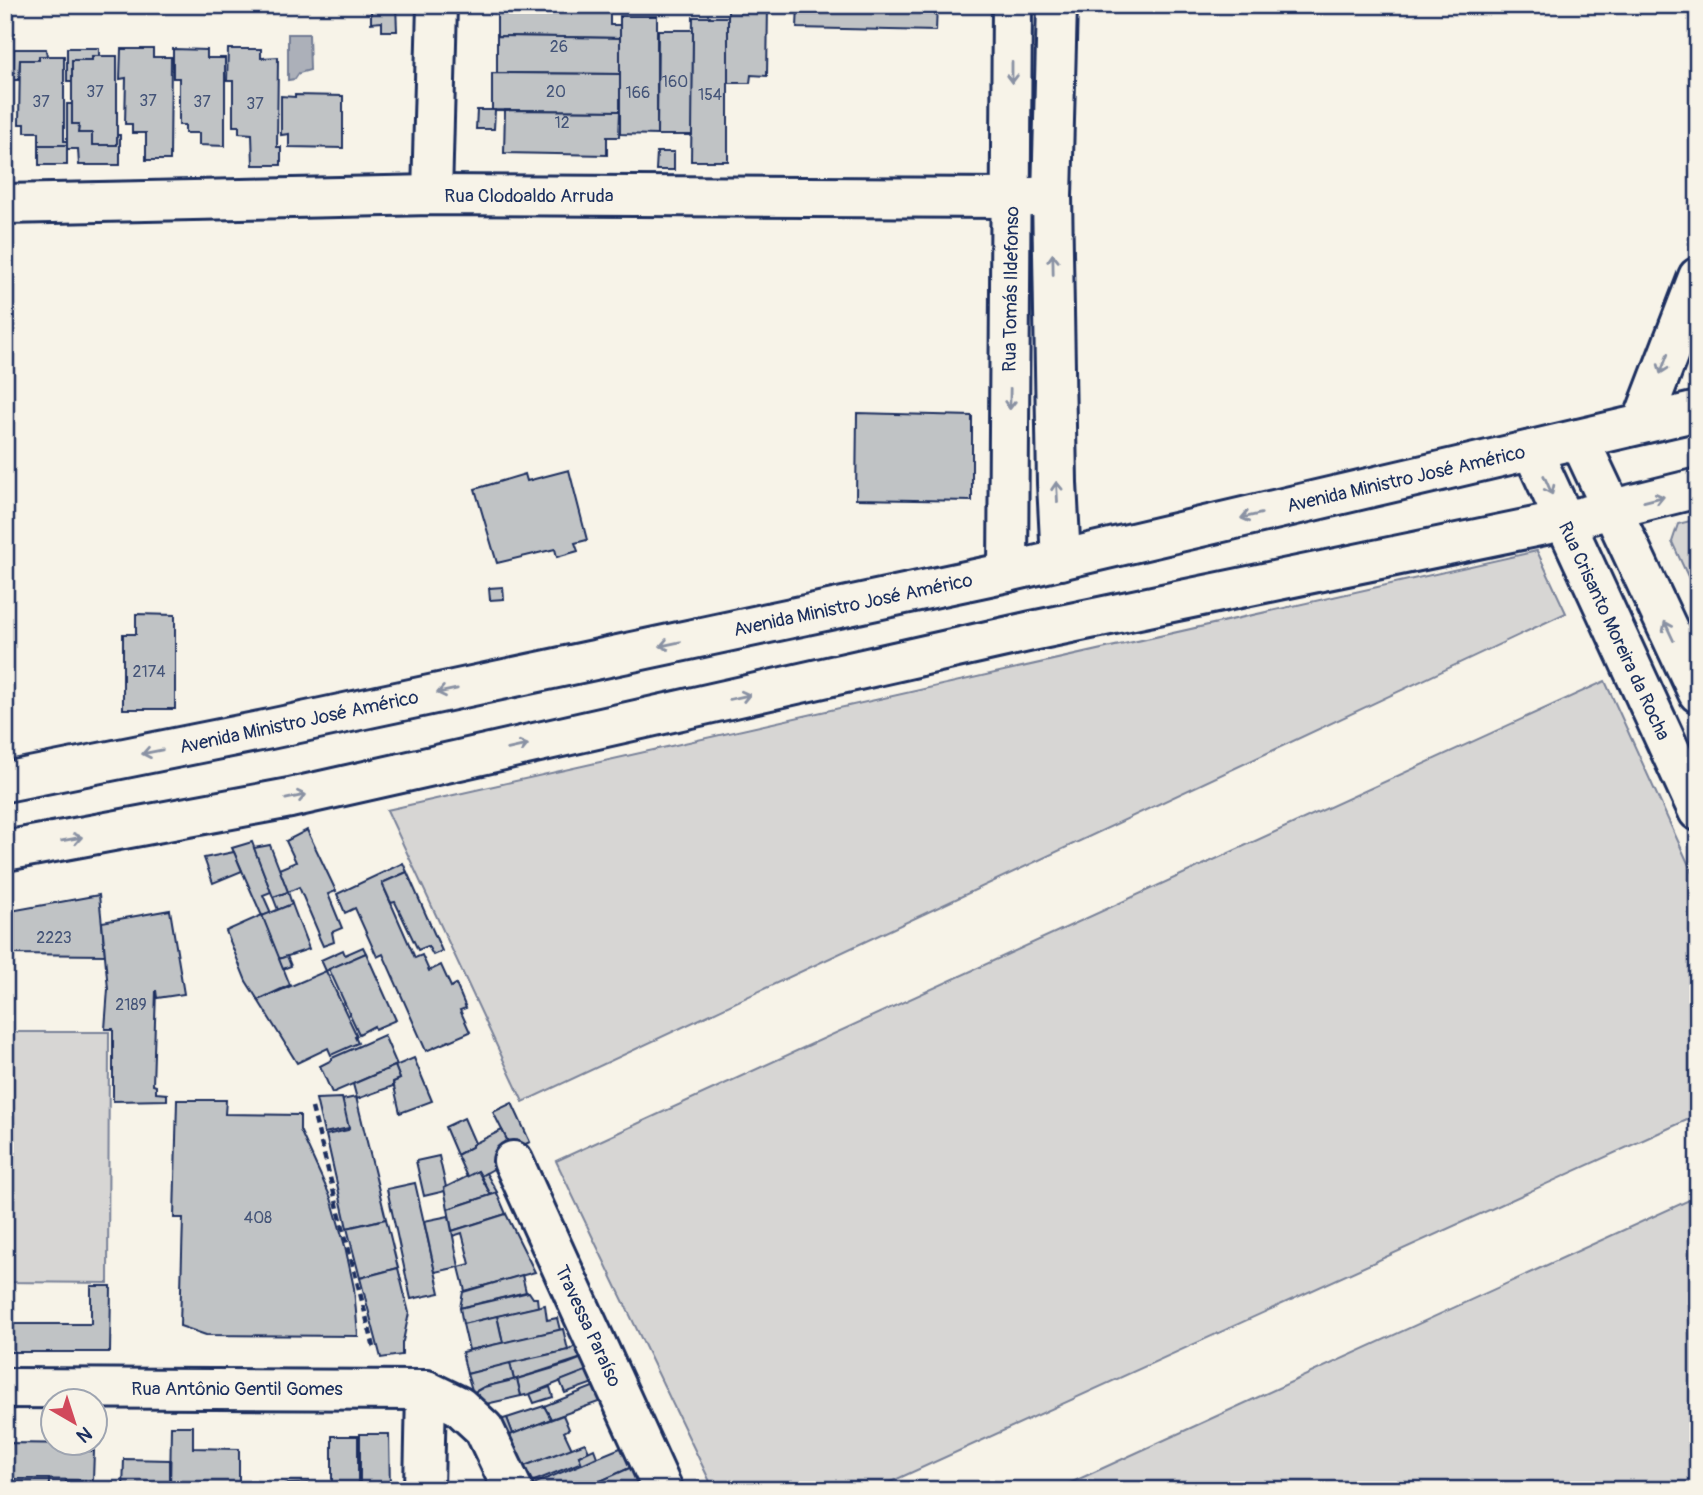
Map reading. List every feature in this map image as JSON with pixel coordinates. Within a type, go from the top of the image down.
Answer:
[{"type":"main road","points":[[432,195],[437,5]]},
{"type":"main road","points":[[1012,6],[1057,5]]},
{"type":"main road","name":"Rua Tomás Ildefonso","points":[[1057,5],[1052,196],[1061,560]]},
{"type":"main road","name":"Rua Tomás Ildefonso","points":[[1008,572],[1012,6]]},
{"type":"main road","name":"Rua Clodoaldo Arruda","points":[[5,204],[432,195],[1052,196]]},
{"type":"main road","points":[[1642,423],[1698,278]]},
{"type":"main road","name":"Avenida Ministro José Américo","points":[[5,782],[284,726],[1008,572],[1698,411]]},
{"type":"main road","points":[[1579,439],[1698,693]]},
{"type":"main road","name":"Rua Crisanto Moreira da Rocha","points":[[1532,450],[1698,811]]},
{"type":"main road","points":[[5,851],[290,798],[1032,631],[1564,521],[1698,488]]},
{"type":"main road","name":"Travessa Paraíso","points":[[513,1161],[663,1490]]},
{"type":"main road","name":"Rua Antônio Gentil Gomes","points":[[5,1388],[426,1390]]},
{"type":"main road","points":[[424,1490],[426,1390],[459,1406],[484,1429],[513,1490]]},
{"type":"path","points":[[312,1108],[374,1350],[380,1357]]},
{"type":"shaded area","points":[[288,34],[309,34],[310,70],[288,80]]},
{"type":"shaded area","points":[[1698,519],[1698,598],[1672,542],[1678,524]]},
{"type":"shaded area","points":[[1537,551],[1566,613],[523,1102],[387,810]]},
{"type":"shaded area","points":[[1605,681],[1698,885],[1698,1115],[873,1490],[714,1490],[556,1161]]},
{"type":"shaded area","points":[[5,1032],[109,1032],[108,1283],[5,1282]]},
{"type":"shaded area","points":[[1698,1196],[1698,1490],[1055,1490]]},
{"type":"building","points":[[371,5],[396,5],[397,31],[382,31],[382,22],[371,23]]},
{"type":"building","points":[[497,5],[610,5],[610,25],[620,25],[620,38],[497,36]]},
{"type":"building","points":[[728,5],[768,5],[767,76],[751,75],[750,83],[728,83]]},
{"type":"building","points":[[798,5],[937,5],[936,31],[797,28]]},
{"type":"building","points":[[620,16],[657,16],[657,135],[620,134]]},
{"type":"building","points":[[693,17],[728,17],[728,161],[691,161]]},
{"type":"building","points":[[658,30],[693,30],[692,135],[657,135]]},
{"type":"building","points":[[497,36],[620,38],[620,74],[497,73]]},
{"type":"building","points":[[67,48],[99,48],[99,56],[92,56],[92,60],[72,60],[72,81],[67,81]]},
{"type":"building","points":[[14,49],[46,49],[47,56],[39,56],[39,60],[20,60],[19,80],[13,80]]},
{"type":"building","points":[[121,49],[153,49],[153,57],[171,57],[170,160],[146,160],[146,133],[132,133],[132,124],[125,124],[126,78],[120,79]]},
{"type":"building","points":[[173,49],[207,50],[207,58],[225,58],[225,146],[199,145],[199,133],[185,133],[185,125],[179,125],[179,78],[173,78]]},
{"type":"building","points":[[228,49],[261,49],[261,58],[278,57],[277,147],[281,147],[281,165],[253,165],[252,134],[239,133],[239,126],[233,126],[233,81],[227,81]]},
{"type":"building","points":[[5,56],[10,56],[10,145],[5,145]]},
{"type":"building","points":[[39,56],[64,56],[64,141],[67,141],[67,145],[39,145],[39,132],[25,132],[25,124],[19,124],[20,60],[39,60]]},
{"type":"building","points":[[92,56],[117,56],[117,145],[92,145],[92,133],[78,133],[79,124],[72,124],[72,60],[92,60]]},
{"type":"building","points":[[492,73],[620,74],[620,111],[492,110]]},
{"type":"building","points":[[281,96],[343,96],[343,148],[289,147],[289,134],[281,135]]},
{"type":"building","points":[[67,104],[72,104],[72,124],[79,124],[78,133],[92,133],[92,145],[117,145],[117,135],[120,135],[120,165],[79,165],[78,149],[67,149]]},
{"type":"building","points":[[477,110],[495,110],[494,129],[476,129]]},
{"type":"building","points":[[505,110],[620,111],[619,137],[607,137],[607,155],[504,153]]},
{"type":"building","points":[[10,140],[13,140],[13,165],[5,165],[5,145],[10,145]]},
{"type":"building","points":[[39,145],[67,145],[67,165],[39,165]]},
{"type":"building","points":[[657,152],[674,152],[674,170],[656,170]]},
{"type":"building","points":[[857,413],[972,416],[972,501],[856,499]]},
{"type":"building","points":[[569,470],[587,540],[575,543],[578,551],[557,557],[555,549],[497,563],[475,489],[525,474],[527,481]]},
{"type":"building","points":[[503,587],[504,599],[490,600],[489,588]]},
{"type":"building","points":[[136,614],[175,615],[175,709],[123,709],[123,634],[136,634]]},
{"type":"building","points":[[307,830],[336,891],[328,894],[342,928],[332,932],[334,942],[323,946],[299,887],[288,892],[279,869],[296,862],[286,841]]},
{"type":"building","points":[[252,842],[271,892],[263,895],[271,913],[262,916],[232,848]]},
{"type":"building","points":[[270,845],[288,892],[273,897],[254,848]]},
{"type":"building","points":[[234,852],[242,871],[213,883],[204,858]]},
{"type":"building","points":[[403,863],[407,872],[382,883],[415,958],[422,955],[429,971],[441,965],[451,987],[456,984],[466,1008],[460,1010],[470,1032],[426,1051],[383,954],[377,957],[355,908],[345,913],[337,894]]},
{"type":"building","points":[[407,872],[442,951],[433,955],[428,946],[418,950],[395,902],[391,903],[382,883]]},
{"type":"building","points":[[288,892],[292,904],[278,910],[273,897]]},
{"type":"building","points":[[99,895],[105,955],[5,954],[5,912]]},
{"type":"building","points":[[292,904],[309,949],[279,959],[262,916]]},
{"type":"building","points":[[170,910],[184,994],[157,998],[156,990],[153,1085],[156,1086],[156,1093],[167,1094],[167,1100],[113,1101],[113,1029],[105,1029],[108,989],[102,922]]},
{"type":"building","points":[[262,915],[290,985],[258,1000],[246,981],[226,931]]},
{"type":"building","points":[[363,947],[366,953],[326,971],[321,960],[343,950],[345,955]]},
{"type":"building","points":[[366,953],[396,1020],[375,1029],[374,1026],[359,1034],[329,969]]},
{"type":"building","points":[[287,956],[291,966],[283,969],[279,959]]},
{"type":"building","points":[[326,971],[358,1043],[331,1055],[328,1048],[297,1063],[258,1000]]},
{"type":"building","points":[[384,1035],[397,1065],[332,1093],[320,1066]]},
{"type":"building","points":[[414,1058],[432,1101],[400,1113],[393,1082],[400,1079],[395,1066]]},
{"type":"building","points":[[395,1066],[400,1079],[393,1082],[393,1086],[357,1099],[353,1084]]},
{"type":"building","points":[[356,1097],[386,1219],[347,1228],[326,1135],[348,1130],[342,1100]]},
{"type":"building","points":[[342,1098],[349,1128],[324,1133],[316,1099]]},
{"type":"building","points":[[177,1100],[226,1100],[225,1114],[300,1115],[300,1130],[331,1198],[345,1246],[354,1288],[358,1336],[206,1335],[180,1326],[183,1218],[174,1218]]},
{"type":"building","points":[[512,1103],[530,1142],[512,1150],[493,1112]]},
{"type":"building","points":[[464,1118],[475,1143],[457,1155],[445,1127]]},
{"type":"building","points":[[502,1130],[512,1150],[502,1164],[481,1176],[478,1171],[467,1177],[457,1155]]},
{"type":"building","points":[[439,1156],[445,1191],[424,1196],[416,1161]]},
{"type":"building","points":[[478,1171],[491,1195],[448,1209],[444,1188]]},
{"type":"building","points":[[486,1173],[497,1192],[491,1195],[481,1176]]},
{"type":"building","points":[[415,1183],[440,1293],[411,1299],[387,1189]]},
{"type":"building","points":[[497,1193],[506,1214],[452,1231],[448,1209]]},
{"type":"building","points":[[506,1214],[535,1272],[465,1291],[459,1267],[470,1264],[462,1233],[453,1236],[452,1231]]},
{"type":"building","points":[[449,1216],[459,1267],[435,1272],[424,1221]]},
{"type":"building","points":[[386,1219],[398,1268],[360,1278],[347,1228]]},
{"type":"building","points":[[398,1268],[409,1313],[402,1342],[402,1355],[381,1358],[360,1278]]},
{"type":"building","points":[[522,1275],[526,1292],[460,1308],[463,1292]]},
{"type":"building","points":[[91,1286],[111,1286],[110,1352],[5,1352],[5,1324],[91,1324]]},
{"type":"building","points":[[529,1292],[533,1298],[537,1298],[538,1307],[463,1324],[460,1308]]},
{"type":"building","points":[[545,1305],[547,1320],[557,1318],[560,1330],[503,1343],[497,1316]]},
{"type":"building","points":[[497,1316],[503,1343],[469,1350],[463,1324]]},
{"type":"building","points":[[563,1329],[568,1350],[467,1374],[462,1352]]},
{"type":"building","points":[[579,1343],[585,1357],[514,1380],[510,1363],[569,1350]]},
{"type":"building","points":[[585,1357],[591,1369],[521,1396],[517,1379]]},
{"type":"building","points":[[510,1363],[514,1380],[484,1387],[473,1393],[467,1374]]},
{"type":"building","points":[[593,1368],[599,1381],[565,1393],[560,1381]]},
{"type":"building","points":[[517,1379],[521,1396],[477,1406],[473,1393],[484,1387]]},
{"type":"building","points":[[600,1384],[607,1399],[551,1419],[544,1406]]},
{"type":"building","points":[[550,1387],[553,1397],[534,1403],[530,1394]]},
{"type":"building","points":[[544,1406],[551,1419],[513,1434],[507,1418]]},
{"type":"building","points":[[563,1415],[569,1429],[564,1432],[572,1449],[519,1468],[507,1436]]},
{"type":"building","points":[[507,1418],[513,1434],[507,1436],[495,1421]]},
{"type":"building","points":[[171,1426],[193,1426],[193,1448],[239,1449],[239,1490],[170,1490]]},
{"type":"building","points":[[360,1434],[389,1434],[390,1490],[360,1490]]},
{"type":"building","points":[[332,1436],[358,1436],[358,1490],[332,1490]]},
{"type":"building","points":[[5,1443],[38,1443],[38,1456],[94,1456],[93,1480],[5,1479]]},
{"type":"building","points":[[585,1443],[589,1452],[579,1456],[582,1462],[527,1484],[519,1468]]},
{"type":"building","points":[[625,1446],[634,1466],[581,1490],[533,1490],[531,1485]]},
{"type":"building","points":[[594,1449],[597,1457],[582,1464],[579,1456]]},
{"type":"building","points":[[124,1459],[170,1460],[170,1490],[123,1490]]},
{"type":"building","points":[[634,1466],[642,1487],[636,1490],[589,1490],[587,1487]]},
{"type":"building","points":[[5,1479],[49,1479],[49,1490],[5,1490]]},
{"type":"building","points":[[66,1480],[93,1480],[94,1490],[66,1490]]},
{"type":"building","points":[[309,1483],[308,1490],[285,1490],[285,1484]]}]
